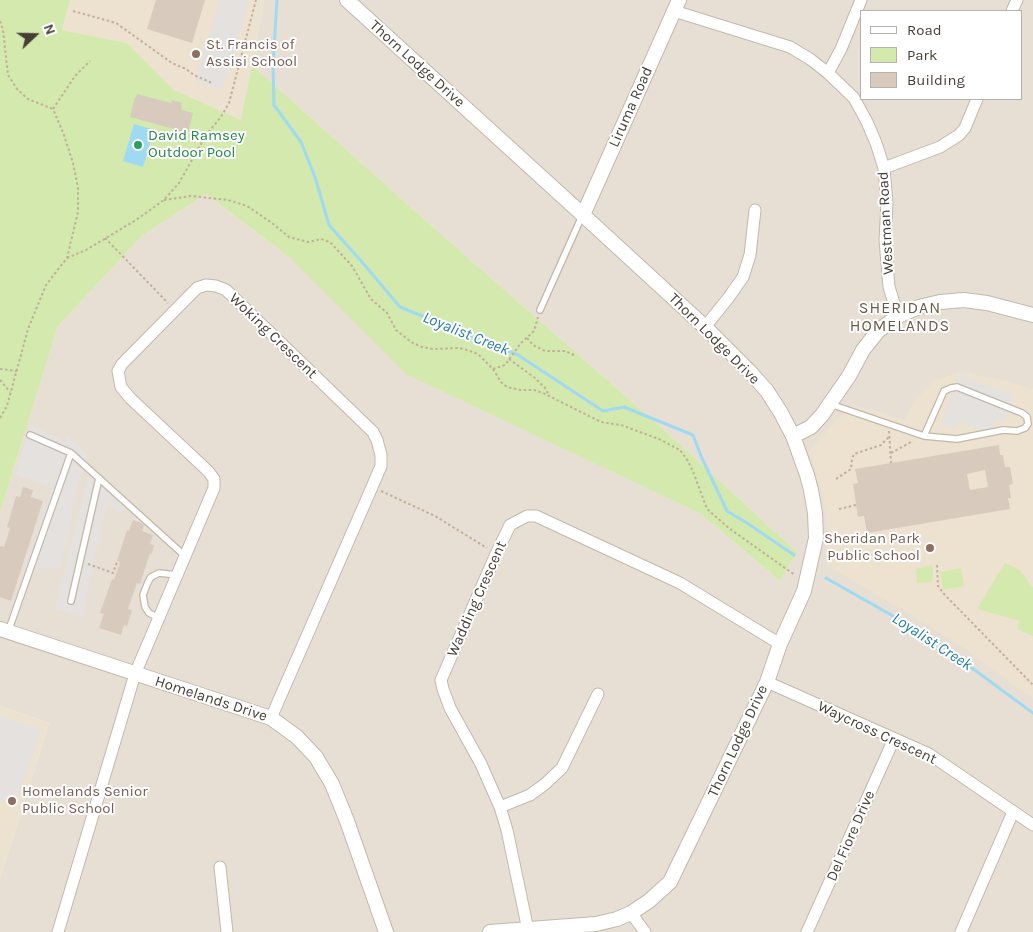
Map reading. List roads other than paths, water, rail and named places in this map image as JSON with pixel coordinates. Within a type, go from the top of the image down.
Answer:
[{"type":"street","name":"Thorn Lodge Drive","points":[[347,0],[583,214],[750,372],[767,391],[782,413],[793,436],[809,482],[815,513],[816,538],[804,591],[780,644],[767,682],[670,882],[650,901],[618,919],[596,924],[490,932]]},
{"type":"street","points":[[828,73],[841,49],[861,0]]},
{"type":"street","name":"Liruma Road","points":[[583,214],[677,6]]},
{"type":"street","name":"Westman Road","points":[[677,6],[790,47],[828,73],[854,98],[867,122],[884,168],[887,203],[884,240],[889,287],[898,316]]},
{"type":"street","points":[[884,168],[940,147],[955,138],[965,128],[977,100]]},
{"type":"street","points":[[704,327],[743,277],[750,255],[756,210]]},
{"type":"street","name":"Woking Crescent","points":[[58,932],[135,674],[214,488],[214,479],[208,471],[120,387],[118,372],[122,364],[175,310],[198,288],[206,284],[226,290],[373,432],[378,440],[381,455],[381,466],[271,718]]},
{"type":"street","points":[[793,436],[811,427],[822,415],[863,350],[878,332],[898,316],[919,307],[940,302],[964,300],[987,303],[1033,316]]},
{"type":"street","name":"Wadding Crescent","points":[[528,930],[507,830],[500,807],[481,764],[450,708],[441,680],[510,525],[527,516],[536,516],[680,583],[780,644]]},
{"type":"street","name":"Homelands Drive","points":[[4,630],[271,718],[297,738],[316,757],[332,784],[386,932]]},
{"type":"street","name":"Waycross Crescent","points":[[767,682],[929,754],[1033,825]]},
{"type":"street","points":[[500,807],[530,795],[562,768],[598,694]]},
{"type":"street","name":"Del Fiore Drive","points":[[807,932],[894,739]]},
{"type":"street","points":[[961,932],[1013,812]]},
{"type":"street","points":[[220,867],[227,932]]},
{"type":"street","points":[[631,913],[645,932]]},
{"type":"lane","points":[[540,310],[583,214]]},
{"type":"lane","points":[[830,404],[924,436],[957,439],[1003,430],[1017,431],[1025,428],[1028,424],[1027,417],[1022,413],[957,387],[950,388],[944,391],[924,436]]},
{"type":"lane","points":[[30,436],[71,452],[185,556]]},
{"type":"lane","points":[[4,630],[71,452]]},
{"type":"lane","points":[[71,601],[99,478]]},
{"type":"lane","points":[[159,618],[149,613],[145,607],[144,595],[148,582],[159,573],[177,575]]},
{"type":"water","name":"David Ramsey Outdoor Pool","points":[[134,124],[154,130],[143,167],[123,161]]},
{"type":"waterway","name":"Loyalist Creek","points":[[277,0],[273,65],[274,105],[301,142],[315,177],[329,225],[400,307],[518,355],[603,411],[624,407],[693,435],[727,511],[794,555]]},
{"type":"waterway","name":"Loyalist Creek","points":[[826,578],[930,637],[1033,713]]},
{"type":"place","name":"St. Francis of Assisi School","points":[[196,54]]},
{"type":"place","name":"David Ramsey Outdoor Pool","points":[[138,145]]},
{"type":"place","name":"Sheridan Park Public School","points":[[930,548]]},
{"type":"place","name":"Homelands Senior Public School","points":[[12,801]]},
{"type":"district","name":"SHERIDAN HOMELANDS","points":[[900,317]]}]
